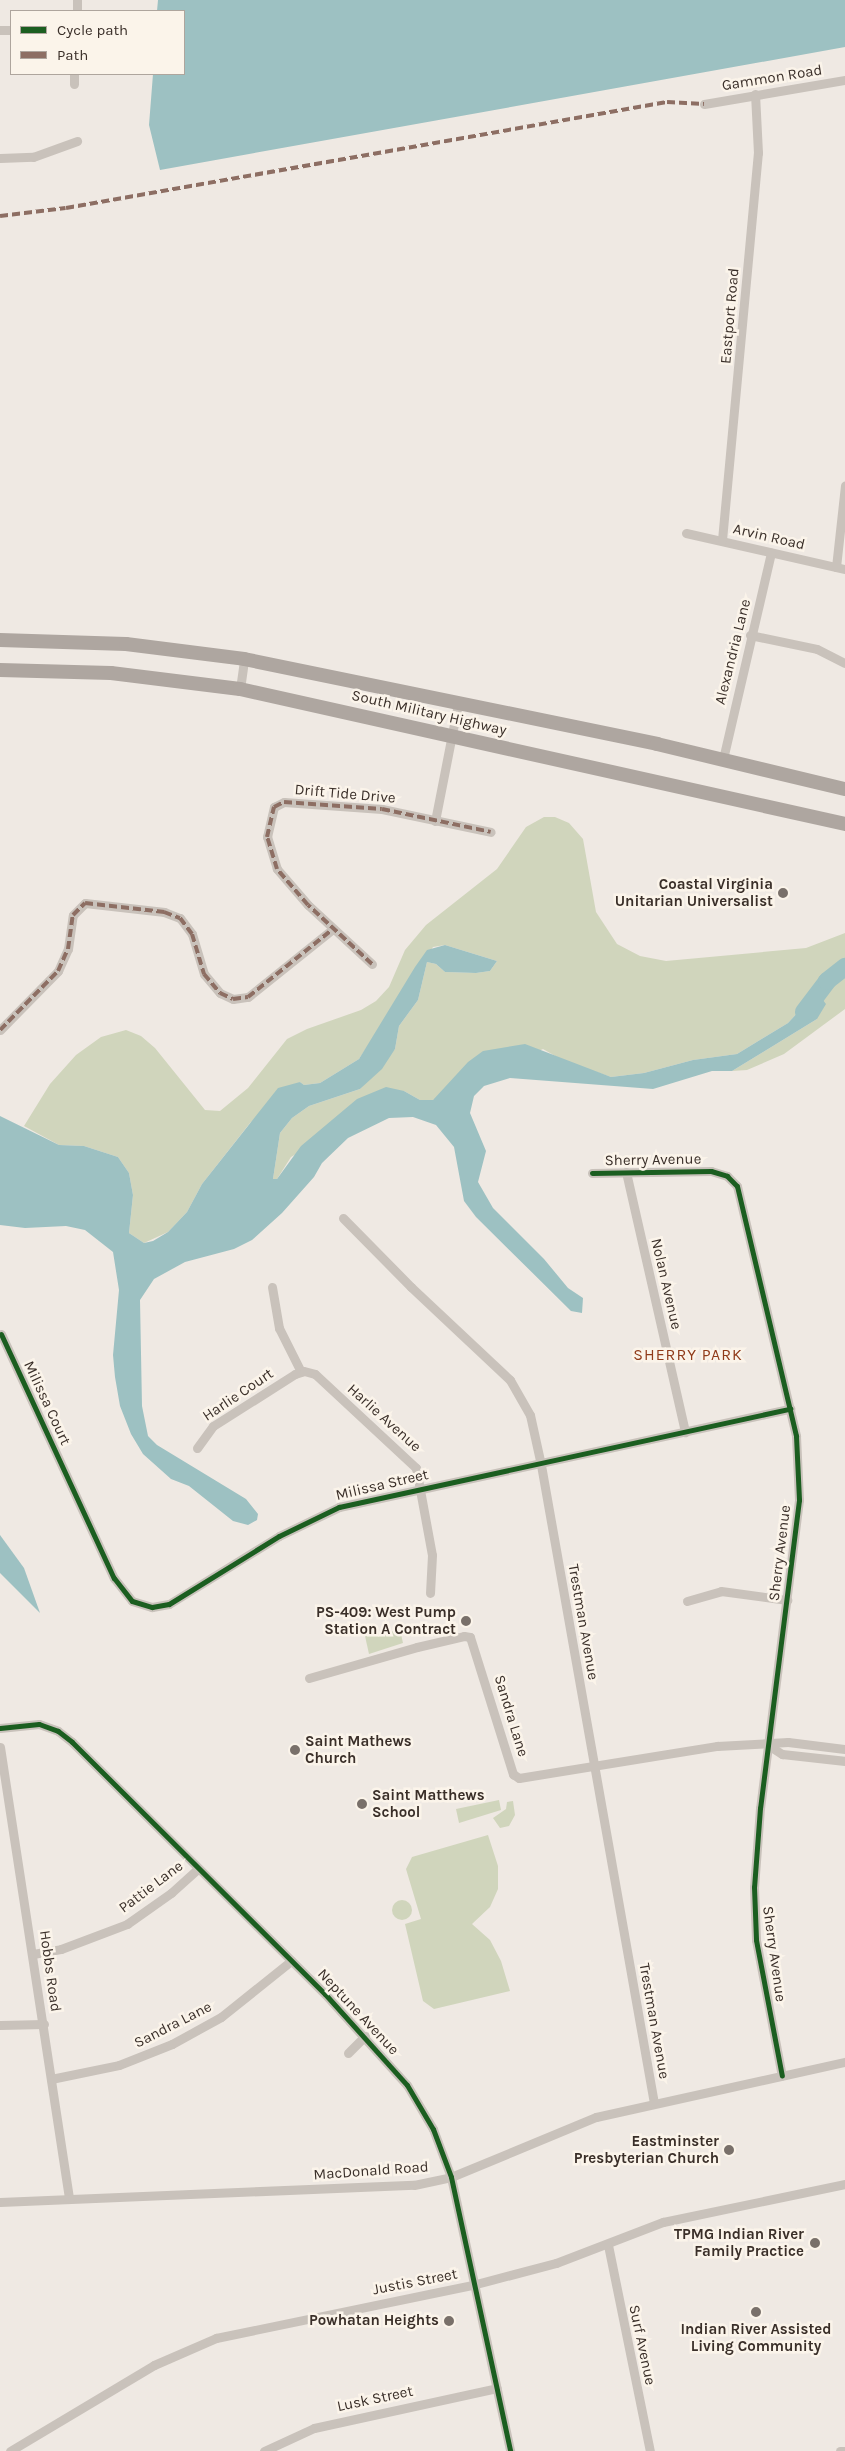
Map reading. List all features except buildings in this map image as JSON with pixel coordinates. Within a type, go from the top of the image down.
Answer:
[{"type":"main road","name":"South Military Highway","points":[[0,640],[126,644],[244,659],[723,759],[845,789]]},
{"type":"main road","name":"South Military Highway","points":[[0,670],[112,673],[240,689],[845,824]]},
{"type":"street","points":[[74,75],[74,84]]},
{"type":"street","name":"Gammon Road","points":[[704,104],[845,80]]},
{"type":"street","name":"Eastport Road","points":[[722,540],[758,153],[755,94]]},
{"type":"street","points":[[0,158],[33,157],[77,141]]},
{"type":"street","points":[[841,568],[845,485]]},
{"type":"street","name":"Arvin Road","points":[[686,532],[841,568]]},
{"type":"street","name":"Alexandria Lane","points":[[723,759],[750,635],[771,552]]},
{"type":"street","points":[[750,635],[817,649],[845,663]]},
{"type":"street","points":[[240,689],[244,659]]},
{"type":"street","points":[[435,821],[458,704]]},
{"type":"street","name":"Drift Tide Drive","points":[[372,964],[333,929],[277,869],[270,857],[267,836],[274,807],[284,802],[382,809],[491,832]]},
{"type":"street","points":[[0,1030],[58,971],[68,949],[72,915],[85,903],[164,912],[180,918],[192,934],[198,962],[208,979],[225,996],[248,997],[333,929]]},
{"type":"street","name":"Sherry Avenue","points":[[592,1173],[712,1171],[727,1176],[737,1186],[790,1409],[800,1482],[755,1857],[753,1915],[782,2076]]},
{"type":"street","name":"Nolan Avenue","points":[[626,1172],[685,1432]]},
{"type":"street","name":"Trestman Avenue","points":[[343,1218],[510,1380],[530,1415],[542,1465],[654,2103]]},
{"type":"street","points":[[272,1287],[279,1328],[301,1372]]},
{"type":"street","name":"Milissa Court","points":[[1,1334],[70,1483]]},
{"type":"street","name":"Harlie Court","points":[[197,1448],[212,1426],[301,1372]]},
{"type":"street","name":"Harlie Avenue","points":[[301,1372],[315,1374],[412,1462],[421,1488],[432,1555],[430,1593]]},
{"type":"street","name":"Milissa Street","points":[[70,1483],[122,1590],[132,1601],[152,1608],[169,1604],[317,1516],[362,1500],[542,1465],[790,1409]]},
{"type":"street","points":[[687,1601],[721,1591],[787,1600]]},
{"type":"street","name":"Sandra Lane","points":[[309,1678],[464,1636],[472,1640],[515,1777],[717,1746],[768,1745],[788,1742],[845,1749]]},
{"type":"street","name":"Neptune Avenue","points":[[0,1728],[39,1724],[58,1731],[365,2036],[407,2085],[421,2106],[451,2177],[476,2284],[510,2451]]},
{"type":"street","name":"Sandra Lane","points":[[768,1745],[782,1754],[845,1761]]},
{"type":"street","name":"Hobbs Road","points":[[0,1747],[44,2024],[69,2199]]},
{"type":"street","name":"Pattie Lane","points":[[33,1954],[61,1949],[127,1924],[172,1893],[198,1869]]},
{"type":"street","name":"Sandra Lane","points":[[52,2079],[119,2065],[172,2044],[221,2017],[291,1961]]},
{"type":"street","points":[[0,2025],[44,2024]]},
{"type":"street","points":[[348,2053],[365,2036]]},
{"type":"street","name":"MacDonald Road","points":[[0,2202],[414,2185],[451,2177],[569,2127],[654,2103],[845,2062]]},
{"type":"street","name":"Justis Street","points":[[10,2451],[154,2365],[193,2346],[288,2322],[476,2284],[556,2263],[608,2245],[663,2222],[845,2184]]},
{"type":"street","name":"Surf Avenue","points":[[608,2245],[650,2451]]},
{"type":"street","name":"Lusk Street","points":[[264,2451],[314,2428],[497,2388]]},
{"type":"street","points":[[840,2451],[845,2451]]},
{"type":"green space","points":[[544,817],[555,817],[569,823],[583,839],[596,912],[617,944],[640,956],[666,961],[806,948],[845,933],[845,1009],[784,1054],[747,1070],[732,1071],[817,1019],[813,996],[788,1023],[737,1054],[693,1060],[644,1073],[611,1077],[564,1061],[543,1049],[433,1100],[420,1100],[404,1091],[291,1157],[277,1179],[273,1179],[280,1133],[292,1118],[309,1106],[360,1089],[395,1049],[399,1026],[418,1000],[427,962],[436,964],[445,972],[476,973],[490,971],[497,961],[445,945],[433,947],[359,1059],[320,1083],[304,1085],[300,1082],[250,1123],[202,1184],[187,1212],[168,1232],[144,1243],[129,1233],[133,1195],[129,1173],[118,1157],[84,1146],[59,1145],[24,1126],[50,1084],[76,1055],[101,1037],[126,1030],[141,1036],[155,1048],[205,1110],[220,1111],[248,1088],[287,1039],[307,1029],[361,1010],[376,1001],[389,987],[405,950],[426,925],[497,869],[526,827]]},
{"type":"green space","points":[[400,1630],[403,1643],[369,1654],[365,1636]]},
{"type":"green space","points":[[499,1800],[501,1810],[459,1823],[456,1809]]},
{"type":"green space","points":[[513,1801],[515,1815],[509,1826],[500,1828],[493,1818],[506,1809],[507,1802]]},
{"type":"green space","points":[[488,1835],[498,1866],[498,1889],[490,1907],[472,1924],[490,1940],[501,1961],[510,1991],[434,2009],[423,2001],[405,1924],[421,1919],[406,1869],[412,1857]]},
{"type":"green space","points":[[402,1900],[409,1903],[412,1910],[409,1917],[402,1920],[395,1917],[392,1910],[395,1903]]},
{"type":"water","points":[[158,0],[845,0],[845,47],[160,170],[149,125],[153,75],[185,75],[185,10],[157,10]]},
{"type":"water","points":[[445,945],[497,961],[490,971],[476,973],[445,972],[436,964],[427,962],[418,1000],[399,1026],[395,1049],[382,1069],[360,1089],[309,1106],[292,1118],[280,1133],[273,1179],[277,1179],[301,1146],[357,1099],[386,1087],[404,1091],[420,1100],[433,1100],[468,1062],[483,1051],[525,1044],[611,1077],[644,1073],[693,1060],[737,1054],[788,1023],[813,996],[819,995],[826,1004],[817,1019],[732,1071],[712,1071],[653,1089],[510,1078],[484,1086],[474,1096],[470,1113],[486,1151],[478,1182],[493,1208],[544,1259],[568,1288],[583,1298],[582,1313],[571,1311],[476,1217],[464,1201],[454,1147],[436,1125],[413,1117],[389,1118],[348,1138],[322,1163],[314,1177],[282,1213],[252,1240],[234,1249],[185,1262],[154,1279],[140,1300],[142,1406],[148,1436],[157,1445],[246,1499],[258,1514],[257,1520],[248,1525],[233,1521],[189,1486],[171,1479],[143,1454],[131,1434],[120,1406],[115,1377],[113,1355],[119,1290],[113,1252],[85,1230],[66,1226],[25,1228],[0,1225],[0,1116],[59,1145],[84,1146],[118,1157],[129,1173],[133,1195],[129,1233],[144,1243],[153,1241],[168,1232],[187,1212],[202,1184],[278,1088],[300,1082],[304,1085],[320,1083],[359,1059],[427,950]]},
{"type":"water","points":[[0,1535],[24,1568],[40,1613],[0,1573]]},
{"type":"waterway","points":[[804,1012],[827,981],[845,967]]},
{"type":"marked path","points":[[0,216],[66,208],[667,102],[704,104]]},
{"type":"marked path","points":[[372,964],[308,905],[277,869],[267,837],[274,807],[284,802],[382,809],[491,832]]},
{"type":"marked path","points":[[0,1030],[58,971],[68,949],[73,915],[85,903],[164,912],[180,918],[192,934],[204,974],[220,993],[233,999],[248,997],[333,929]]},
{"type":"cycle path","points":[[592,1173],[711,1171],[727,1176],[737,1186],[796,1436],[799,1500],[760,1808],[754,1887],[756,1940],[782,2076]]},
{"type":"cycle path","points":[[1,1334],[114,1578],[132,1601],[152,1607],[169,1604],[279,1536],[339,1507],[790,1409]]},
{"type":"cycle path","points":[[0,1728],[39,1724],[58,1731],[72,1742],[325,1994],[407,2085],[433,2129],[451,2177],[510,2451]]},
{"type":"place","name":"Coastal Virginia Unitarian Universalist","points":[[783,893]]},
{"type":"place","name":"PS-409: West Pump Station A Contract","points":[[466,1621]]},
{"type":"place","name":"Saint Mathews Church","points":[[295,1750]]},
{"type":"place","name":"Saint Matthews School","points":[[362,1804]]},
{"type":"place","name":"Eastminster Presbyterian Church","points":[[729,2150]]},
{"type":"place","name":"TPMG Indian River Family Practice","points":[[815,2243]]},
{"type":"place","name":"Indian River Assisted Living Community","points":[[756,2312]]},
{"type":"place","name":"Powhatan Heights","points":[[449,2321]]},
{"type":"district","name":"SHERRY PARK","points":[[688,1355]]}]
